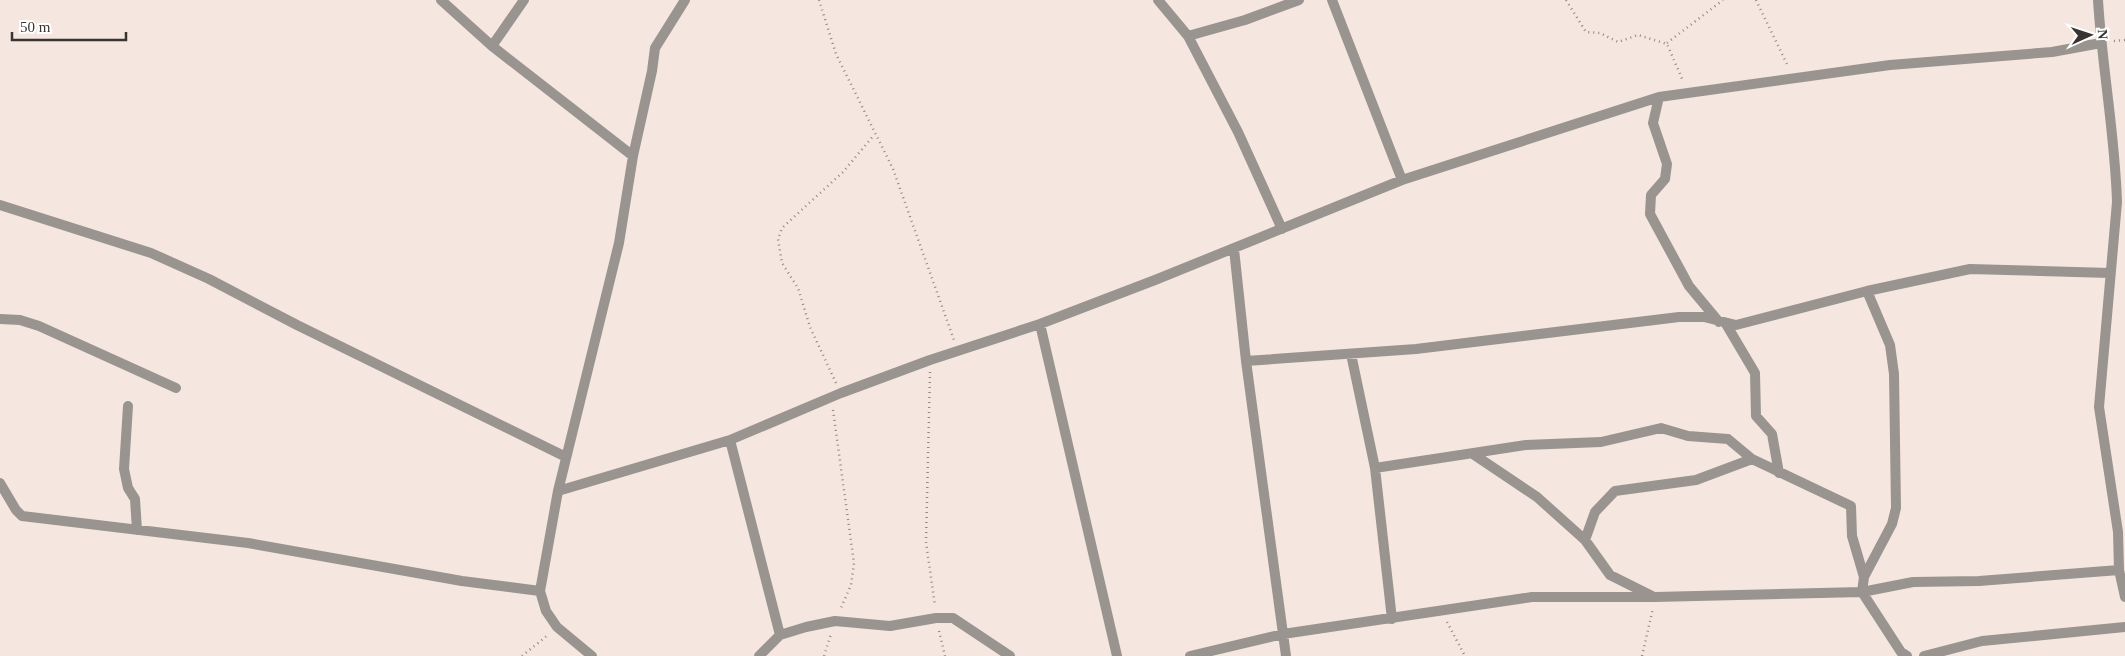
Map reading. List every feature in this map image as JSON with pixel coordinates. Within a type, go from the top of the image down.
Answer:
[{"type":"street","points":[[441,0],[492,46],[633,156]]},
{"type":"street","points":[[492,46],[524,0]]},
{"type":"street","points":[[592,656],[558,627],[546,611],[540,591],[558,491],[619,243],[633,156],[652,71],[655,48],[685,0]]},
{"type":"street","points":[[1158,0],[1188,36],[1238,132],[1282,229]]},
{"type":"street","points":[[1188,36],[1245,20],[1299,0]]},
{"type":"street","points":[[1332,0],[1402,180]]},
{"type":"street","points":[[2098,0],[2100,43],[2116,171],[2117,202],[2099,407],[2118,532],[2119,570],[2125,597]]},
{"type":"street","points":[[558,491],[730,440],[841,393],[930,360],[1040,324],[1234,249],[1402,180],[1659,97],[1890,65],[2052,52],[2100,43]]},
{"type":"street","points":[[1659,97],[1653,123],[1667,164],[1665,179],[1651,195],[1650,214],[1689,286],[1723,323],[1756,373],[1756,416],[1772,434],[1779,473]]},
{"type":"street","points":[[0,205],[151,253],[209,279],[297,325],[566,456]]},
{"type":"street","points":[[1234,249],[1246,361],[1286,656]]},
{"type":"street","points":[[1246,361],[1416,349],[1679,317],[1704,318],[1736,325],[1771,318],[1868,291],[1970,269],[2110,273]]},
{"type":"street","points":[[1868,291],[1890,345],[1894,374],[1896,508],[1892,524],[1864,577],[1862,592],[1901,652],[1907,656]]},
{"type":"street","points":[[0,319],[20,320],[39,326],[176,388]]},
{"type":"street","points":[[1040,324],[1117,656]]},
{"type":"street","points":[[1351,354],[1376,468],[1392,619]]},
{"type":"street","points":[[128,406],[124,469],[128,488],[135,499],[138,530]]},
{"type":"street","points":[[1376,468],[1526,445],[1600,442],[1661,428],[1688,436],[1728,439],[1752,459],[1851,506],[1852,536],[1864,577]]},
{"type":"street","points":[[730,440],[780,635]]},
{"type":"street","points":[[1473,454],[1536,497],[1584,540],[1610,575],[1655,597]]},
{"type":"street","points":[[1584,540],[1595,512],[1615,491],[1696,480],[1752,459]]},
{"type":"street","points":[[0,483],[16,510],[22,516],[248,543],[462,581],[540,591]]},
{"type":"street","points":[[1190,656],[1283,634],[1532,597],[1655,597],[1862,592],[1913,582],[1979,581],[2119,570]]},
{"type":"street","points":[[760,656],[780,635],[835,621],[890,626],[936,618],[953,618],[1010,656]]},
{"type":"street","points":[[1924,656],[1982,641],[2125,628]]},
{"type":"path","points":[[819,0],[836,54],[893,169],[958,351]]},
{"type":"path","points":[[1566,0],[1586,32],[1600,33],[1618,42],[1638,35],[1667,44],[1688,93]]},
{"type":"path","points":[[1667,44],[1723,0]]},
{"type":"path","points":[[1756,0],[1793,77]]},
{"type":"path","points":[[841,393],[810,327],[798,288],[782,263],[778,239],[782,228],[843,172],[874,134]]},
{"type":"path","points":[[930,360],[926,542],[936,618],[946,656]]},
{"type":"path","points":[[824,656],[835,621],[851,585],[854,563],[833,412],[828,399]]},
{"type":"path","points":[[1642,656],[1655,597]]},
{"type":"path","points":[[1440,610],[1465,656]]},
{"type":"path","points":[[522,656],[558,627]]}]
